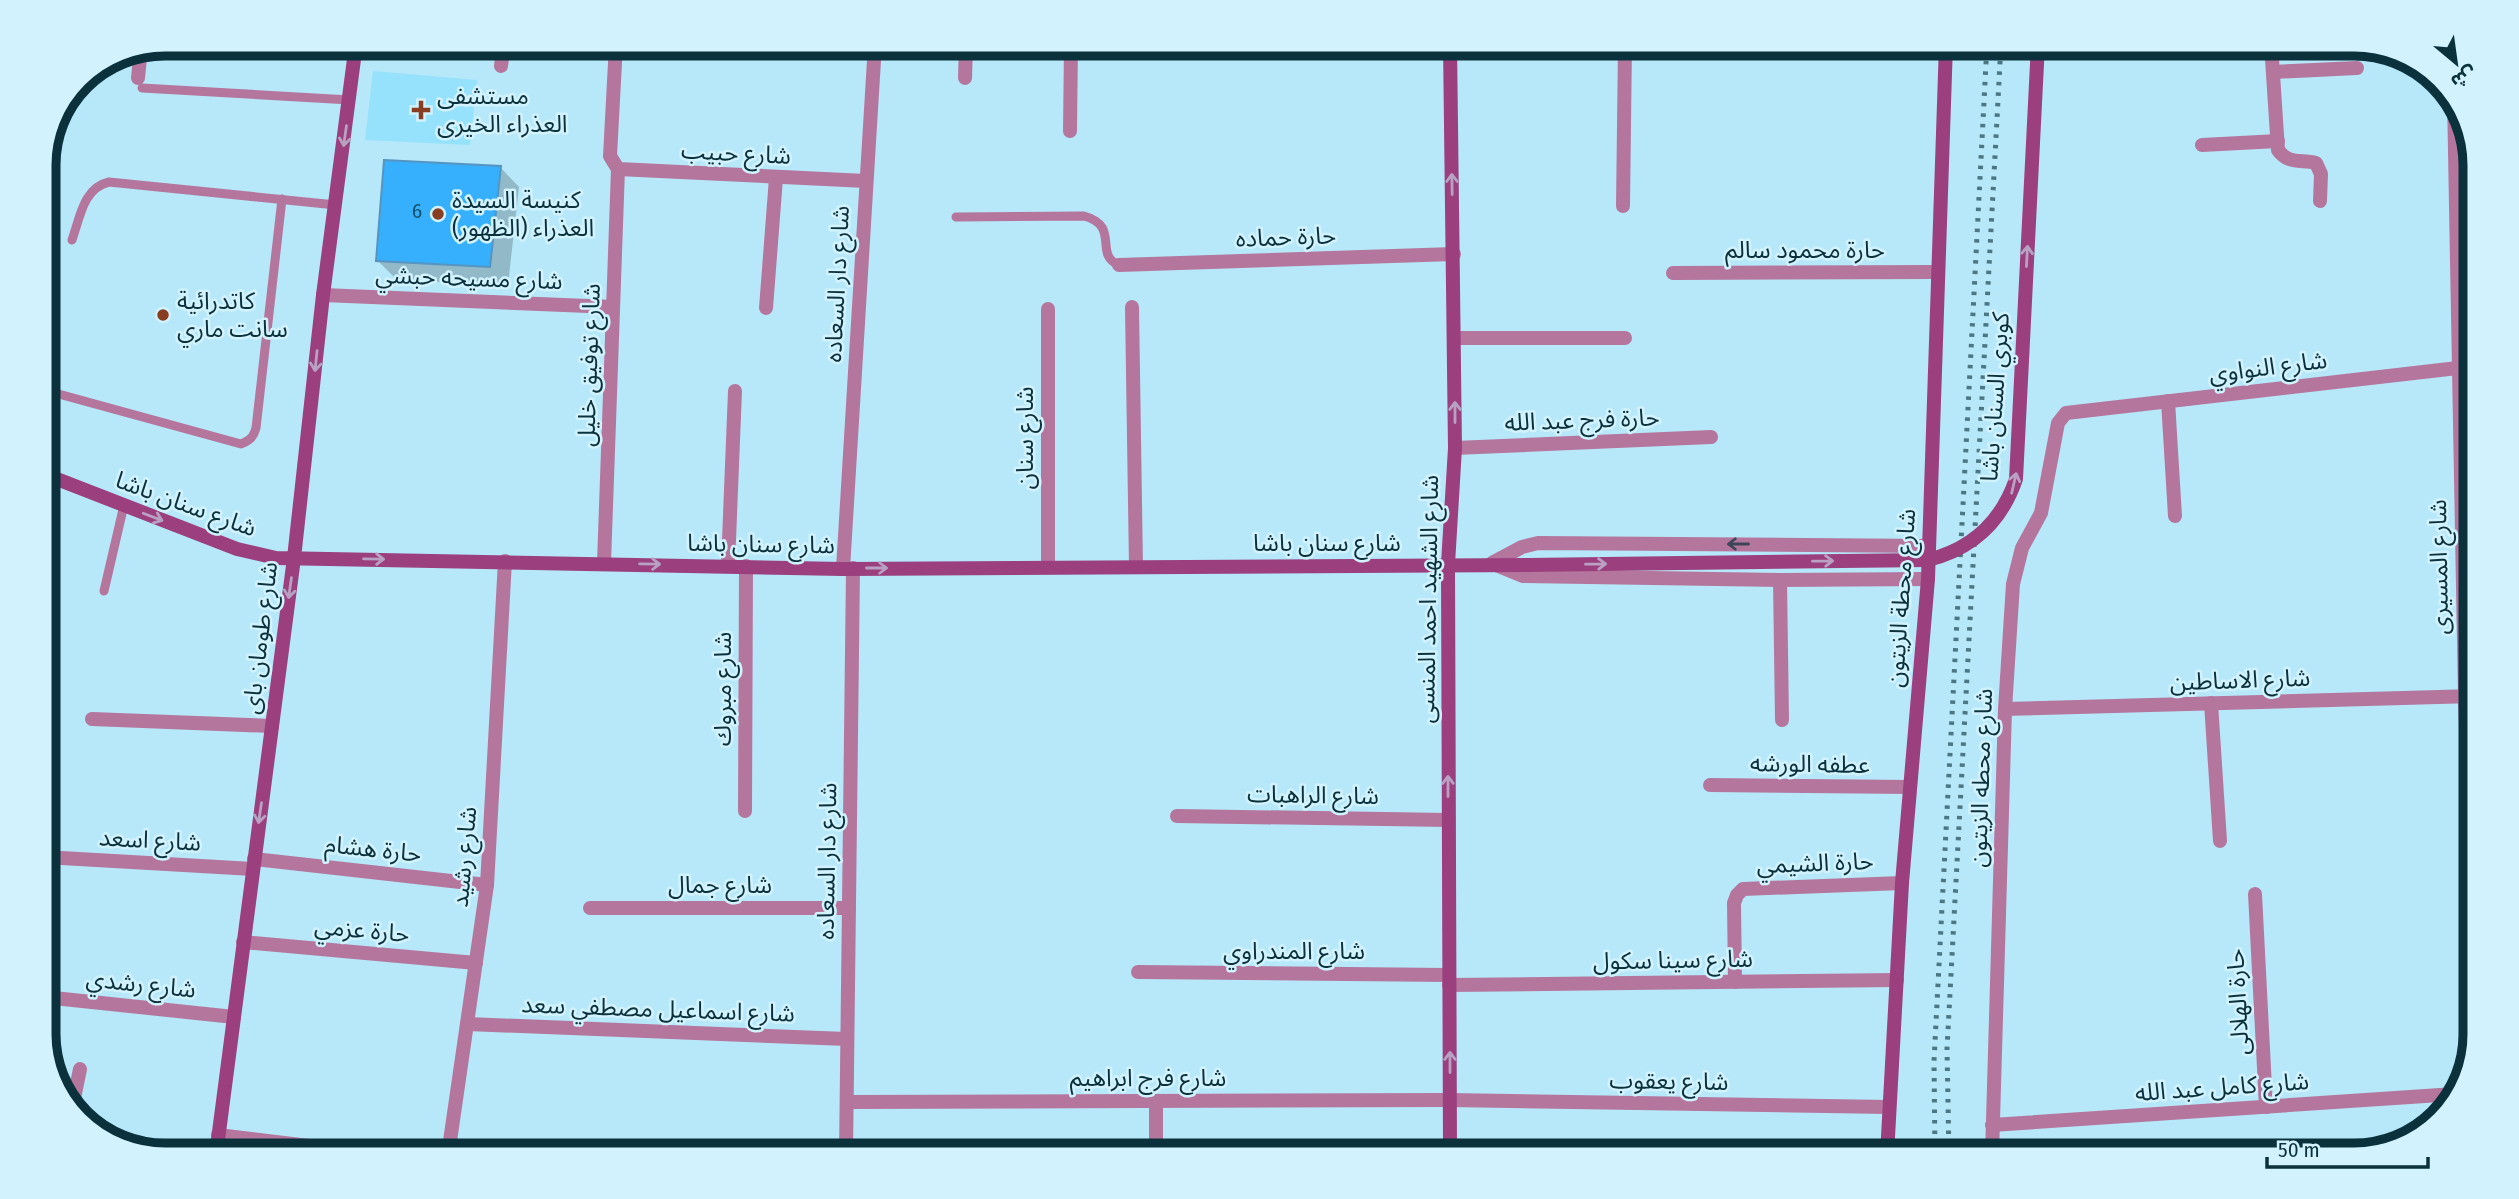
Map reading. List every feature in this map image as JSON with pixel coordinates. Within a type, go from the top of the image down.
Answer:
[{"type":"street","name":"شارع طومان باى","points":[[217,1143],[294,558],[323,295],[355,56]]},
{"type":"street","points":[[501,66],[502,56]]},
{"type":"street","name":"شارع توفيق خليل","points":[[604,563],[614,307],[616,56]]},
{"type":"street","name":"شارع دار السعاده","points":[[846,1143],[848,568],[874,56]]},
{"type":"street","points":[[965,78],[966,56]]},
{"type":"street","points":[[1070,131],[1071,56]]},
{"type":"street","name":"شارع الشهيد احمد المنسى","points":[[1450,56],[1455,448],[1448,565],[1450,1143]]},
{"type":"street","points":[[1623,206],[1625,56]]},
{"type":"street","name":"شارع محطة الزيتون","points":[[1887,1143],[1902,883],[1928,579],[1946,56]]},
{"type":"street","name":"كوبري السنان باشا","points":[[1527,565],[1928,560],[1962,549],[1991,527],[2011,496],[2016,479],[2037,56]]},
{"type":"street","points":[[2272,56],[2278,150],[2292,162],[2316,163],[2321,174],[2320,201]]},
{"type":"street","points":[[140,83],[141,59]]},
{"type":"street","points":[[2273,72],[2357,68]]},
{"type":"street","name":"شارع المسيرى","points":[[2460,139],[2458,368],[2463,505]]},
{"type":"street","points":[[2202,145],[2278,141]]},
{"type":"street","name":"شارع حبيب","points":[[614,162],[776,178],[866,181]]},
{"type":"street","points":[[766,308],[776,178]]},
{"type":"street","name":"حارة حماده","points":[[1119,265],[1454,254]]},
{"type":"street","name":"حارة محمود سالم","points":[[1673,273],[1937,272]]},
{"type":"street","name":"شارع مسيحه حبشي","points":[[323,295],[614,307]]},
{"type":"street","points":[[1132,307],[1136,567]]},
{"type":"street","name":"شارع سنان","points":[[1048,309],[1048,567]]},
{"type":"street","points":[[1455,338],[1625,338]]},
{"type":"street","name":"شارع النواوي","points":[[2067,413],[2463,367]]},
{"type":"street","points":[[728,565],[735,391]]},
{"type":"street","points":[[2168,401],[2175,516]]},
{"type":"street","name":"شارع محطه الزيتون","points":[[1992,1143],[2005,709],[2013,584],[2022,548],[2041,513],[2058,423],[2067,413]]},
{"type":"street","name":"حارة فرج عبد الله","points":[[1455,448],[1711,437]]},
{"type":"street","name":"شارع سنان باشا","points":[[56,479],[237,549],[276,558],[848,568],[1527,565]]},
{"type":"street","name":"شارع سنان باشا","points":[[1492,564],[1522,547],[1538,543],[1928,545]]},
{"type":"street","name":"شارع رشيد","points":[[450,1143],[487,885],[505,561]]},
{"type":"street","name":"شارع سنان باشا","points":[[1492,564],[1523,576],[1928,579]]},
{"type":"street","name":"شارع مبروك","points":[[745,811],[746,566]]},
{"type":"street","points":[[1780,580],[1782,720]]},
{"type":"street","name":"شارع الاساطين","points":[[2005,709],[2463,696]]},
{"type":"street","points":[[2211,703],[2220,841]]},
{"type":"street","points":[[92,719],[272,726]]},
{"type":"street","name":"عطفه الورشه","points":[[1710,785],[1910,787]]},
{"type":"street","name":"شارع الراهبات","points":[[1177,816],[1448,820]]},
{"type":"street","name":"شارع اسعد","points":[[56,857],[253,864]]},
{"type":"street","name":"حارة هشام","points":[[253,864],[487,885]]},
{"type":"street","name":"حارة الشيمي","points":[[1735,982],[1734,903],[1743,889],[1902,883]]},
{"type":"street","name":"حارة الهلالى","points":[[2255,894],[2266,1107]]},
{"type":"street","name":"شارع جمال","points":[[590,908],[849,908]]},
{"type":"street","name":"حارة عزمي","points":[[243,942],[476,963]]},
{"type":"street","name":"شارع المندراوي","points":[[1138,972],[1449,980]]},
{"type":"street","name":"شارع سينا سكول","points":[[1449,980],[1896,980]]},
{"type":"street","name":"شارع رشدي","points":[[56,998],[234,1017]]},
{"type":"street","name":"شارع اسماعيل مصطفي سعد","points":[[467,1024],[847,1039]]},
{"type":"street","points":[[75,1096],[80,1069]]},
{"type":"street","name":"شارع كامل عبد الله","points":[[1992,1125],[2444,1095]]},
{"type":"street","name":"شارع فرج ابراهيم","points":[[847,1102],[1450,1100]]},
{"type":"street","name":"شارع يعقوب","points":[[1450,1100],[1888,1107]]},
{"type":"street","points":[[1156,1101],[1156,1143]]},
{"type":"street","points":[[218,1135],[280,1143]]},
{"type":"lane","points":[[140,83],[350,100]]},
{"type":"lane","points":[[72,240],[89,193],[101,184],[109,182],[335,205]]},
{"type":"lane","points":[[56,393],[240,444],[253,437],[282,199]]},
{"type":"lane","points":[[956,217],[1091,218],[1103,228],[1106,235],[1107,256],[1119,265]]},
{"type":"lane","points":[[104,591],[124,505]]},
{"type":"shaded area","name":"مستشفى العذراء الخيرى","points":[[373,71],[477,80],[470,145],[365,140]]},
{"type":"building","name":"كنيسة السيدة العذراء (الظهور)","points":[[384,160],[501,166],[490,267],[376,261]]},
{"type":"railway","points":[[1935,1143],[1934,1061],[1986,56]]},
{"type":"railway","points":[[1949,1143],[1947,1049],[2000,56]]},
{"type":"place","name":"مستشفى العذراء الخيرى","points":[[421,110]]},
{"type":"place","name":"كنيسة السيدة العذراء (الظهور)","points":[[438,214]]},
{"type":"place","name":"كاتدرائية سانت ماري","points":[[163,315]]}]
